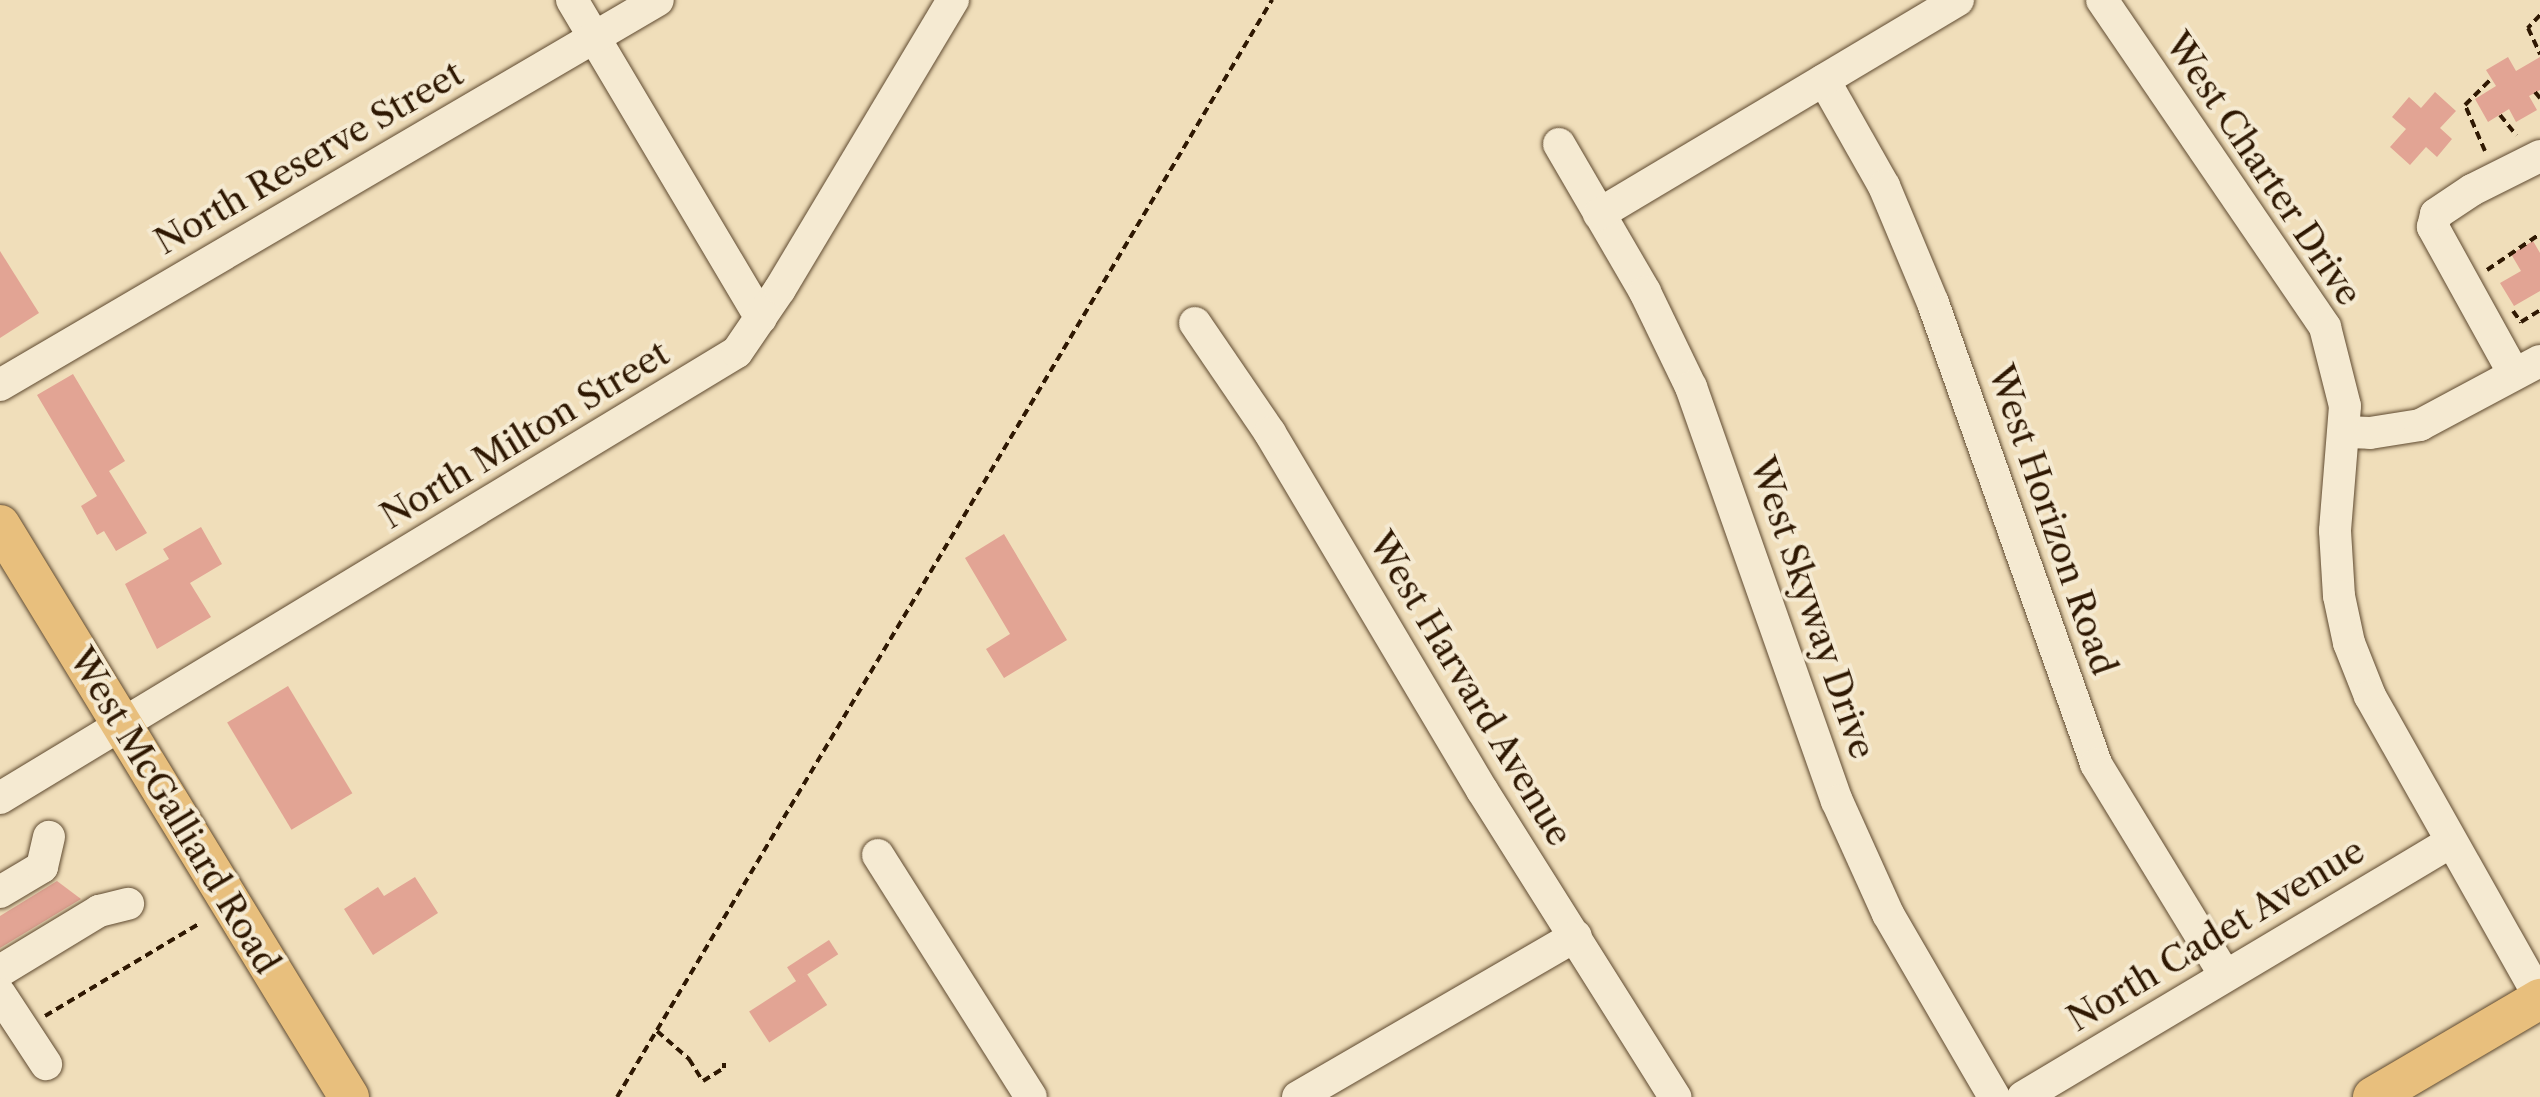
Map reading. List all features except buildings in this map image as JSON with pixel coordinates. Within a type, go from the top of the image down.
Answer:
[{"type":"main road","name":"West McGalliard Road","points":[[0,526],[349,1097]]},
{"type":"main road","points":[[2374,1097],[2536,1007]]},
{"type":"street","points":[[572,0],[761,318]]},
{"type":"street","name":"North Reserve Street","points":[[0,385],[658,0]]},
{"type":"street","name":"North Milton Street","points":[[0,798],[728,359],[761,318],[953,0]]},
{"type":"street","points":[[1600,214],[1958,0]]},
{"type":"street","name":"West Charter Drive","points":[[2102,0],[2313,304],[2334,350],[2343,388],[2345,432],[2335,530],[2339,596],[2349,642],[2370,696],[2536,1007]]},
{"type":"street","name":"West Horizon Road","points":[[1824,80],[1884,186],[1926,286],[2096,764],[2225,975]]},
{"type":"street","name":"West Skyway Drive","points":[[1558,144],[1645,292],[1690,387],[1844,817],[1888,914],[1994,1097]]},
{"type":"street","points":[[2345,432],[2370,433],[2420,425],[2533,362],[2433,227],[2436,214],[2528,146]]},
{"type":"street","name":"West Harvard Avenue","points":[[1195,324],[1270,433],[1482,790],[1675,1097]]},
{"type":"street","points":[[0,892],[42,866],[49,837]]},
{"type":"street","name":"North Cadet Avenue","points":[[2024,1097],[2450,842]]},
{"type":"street","points":[[878,854],[1031,1097]]},
{"type":"street","points":[[0,971],[99,912],[128,904]]},
{"type":"street","points":[[1298,1097],[1576,936]]},
{"type":"street","points":[[0,994],[46,1064]]},
{"type":"path","points":[[617,1097],[1272,0]]},
{"type":"path","points":[[2540,15],[2528,28],[2540,54]]},
{"type":"path","points":[[2485,151],[2465,105],[2491,79]]},
{"type":"path","points":[[2500,115],[2528,146]]},
{"type":"path","points":[[2495,282],[2486,268],[2540,234]]},
{"type":"path","points":[[2513,311],[2521,322],[2540,310]]},
{"type":"path","points":[[23,1029],[200,924]]},
{"type":"path","points":[[657,1031],[689,1060],[703,1080],[724,1068],[724,1063]]}]
